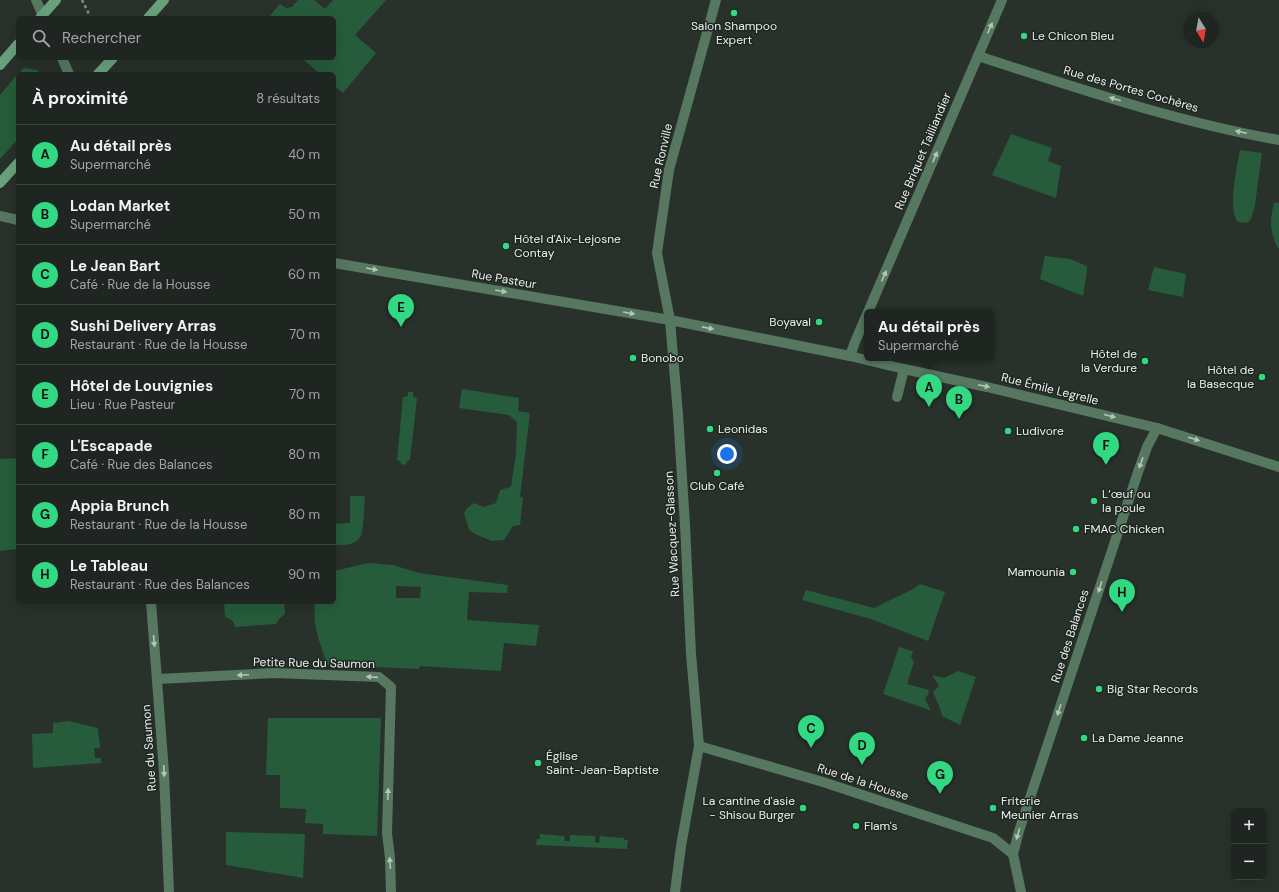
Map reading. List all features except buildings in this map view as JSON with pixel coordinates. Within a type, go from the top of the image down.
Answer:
[{"type":"main road","points":[[43,16],[56,0]]},
{"type":"main road","points":[[150,16],[164,0]]},
{"type":"main road","points":[[0,65],[16,46]]},
{"type":"main road","points":[[100,72],[111,60]]},
{"type":"main road","points":[[0,183],[16,165]]},
{"type":"street","points":[[36,0],[42,16]]},
{"type":"street","name":"Rue Ronville","points":[[670,320],[657,253],[669,170],[716,0]]},
{"type":"street","name":"Rue Briquet Tailliandier","points":[[869,309],[1002,0]]},
{"type":"street","name":"Rue des Portes Cochères","points":[[978,56],[1032,74],[1153,110],[1229,130],[1279,140]]},
{"type":"street","points":[[63,60],[68,72]]},
{"type":"street","points":[[0,216],[16,220]]},
{"type":"street","name":"Rue Pasteur","points":[[336,263],[670,320]]},
{"type":"street","name":"Rue Émile Legrelle","points":[[670,320],[864,359]]},
{"type":"street","name":"Rue Wacquez-Glasson","points":[[670,320],[685,525],[691,654],[699,746],[674,892]]},
{"type":"street","name":"Rue Briquet Tailliandier","points":[[850,356],[864,320]]},
{"type":"street","name":"Rue Émile Legrelle","points":[[871,361],[1157,428],[1279,467]]},
{"type":"street","points":[[897,397],[904,369]]},
{"type":"street","name":"Rue des Balances","points":[[1013,854],[1018,831],[1138,472],[1147,447],[1157,428]]},
{"type":"street","name":"Rue du Saumon","points":[[151,604],[158,679],[169,892]]},
{"type":"street","name":"Petite Rue du Saumon","points":[[158,679],[274,673],[379,677],[391,687],[387,833],[390,858],[391,892]]},
{"type":"street","name":"Rue de la Housse","points":[[699,746],[823,782],[993,838],[1013,854]]},
{"type":"street","points":[[1013,854],[1021,892]]},
{"type":"path","points":[[82,0],[90,16]]},
{"type":"green space","points":[[298,0],[314,0],[325,9],[333,0],[386,0],[355,35],[376,53],[343,93],[336,88],[336,72],[318,72],[304,60],[336,60],[336,16],[270,16],[280,4],[286,8],[292,7]]},
{"type":"green space","points":[[24,68],[38,70],[39,72],[20,72]]},
{"type":"green space","points":[[16,76],[16,141],[0,159],[0,95]]},
{"type":"green space","points":[[1011,134],[1052,148],[1048,161],[1061,166],[1056,198],[992,175]]},
{"type":"green space","points":[[1240,150],[1262,153],[1255,205],[1251,219],[1247,223],[1238,222],[1233,208],[1235,177]]},
{"type":"green space","points":[[1274,202],[1279,203],[1279,248],[1277,247],[1271,229]]},
{"type":"green space","points":[[1045,256],[1070,259],[1087,266],[1083,296],[1040,279]]},
{"type":"green space","points":[[1154,267],[1186,274],[1183,297],[1148,290]]},
{"type":"green space","points":[[462,389],[519,398],[518,411],[530,413],[520,497],[523,498],[520,525],[513,526],[504,540],[492,541],[469,530],[464,513],[467,508],[474,503],[483,507],[496,503],[500,490],[511,487],[516,453],[517,422],[509,415],[459,408]]},
{"type":"green space","points":[[408,392],[413,392],[413,397],[417,398],[410,460],[407,461],[406,464],[402,465],[400,461],[397,460],[403,397],[408,396]]},
{"type":"green space","points":[[16,458],[16,549],[0,551],[0,459]]},
{"type":"green space","points":[[350,496],[365,496],[363,524],[360,537],[352,543],[336,545],[336,524],[350,523]]},
{"type":"green space","points":[[369,563],[393,565],[419,573],[508,585],[507,593],[469,592],[467,620],[539,625],[536,646],[504,643],[501,671],[420,666],[419,669],[328,665],[320,642],[314,610],[315,604],[336,604],[336,571]],"holes":[[[396,586],[421,587],[420,598],[396,598]]]},
{"type":"green space","points":[[920,584],[945,592],[928,641],[871,619],[802,600],[806,590],[874,608]]},
{"type":"green space","points":[[224,604],[284,604],[285,614],[276,624],[235,627],[232,620],[225,617]]},
{"type":"green space","points":[[899,647],[913,651],[911,657],[914,662],[907,684],[929,690],[928,695],[925,698],[931,711],[883,694]]},
{"type":"green space","points":[[958,671],[976,677],[960,725],[942,716],[933,692],[939,686],[932,675],[944,678]]},
{"type":"green space","points":[[268,718],[381,718],[377,836],[323,834],[323,824],[305,823],[306,809],[280,808],[280,775],[266,775]]},
{"type":"green space","points":[[69,721],[98,728],[100,748],[94,748],[95,758],[101,758],[101,763],[33,768],[32,734],[53,733],[53,723]]},
{"type":"green space","points":[[226,832],[305,834],[303,878],[226,865]]},
{"type":"green space","points":[[540,834],[564,836],[565,841],[570,841],[570,835],[595,836],[595,842],[599,843],[600,836],[624,838],[624,840],[628,840],[627,849],[536,845],[537,839],[540,839]]},
{"type":"place","name":"Salon Shampoo Expert","points":[[734,13]]},
{"type":"place","name":"Le Chicon Bleu","points":[[1024,36]]},
{"type":"place","name":"Hôtel d'Aix-Lejosne Contay","points":[[506,246]]},
{"type":"place","name":"Boyaval","points":[[819,322]]},
{"type":"place","name":"Hôtel de Louvignies","points":[[401,327]]},
{"type":"place","name":"Bonobo","points":[[633,358]]},
{"type":"place","name":"Hôtel de la Verdure","points":[[1145,361]]},
{"type":"place","name":"Hôtel de la Basecque","points":[[1262,377]]},
{"type":"place","name":"Au détail près","points":[[929,407]]},
{"type":"place","name":"Lodan Market","points":[[959,419]]},
{"type":"place","name":"Leonidas","points":[[710,429]]},
{"type":"place","name":"Ludivore","points":[[1008,431]]},
{"type":"place","name":"L'Escapade","points":[[1106,465]]},
{"type":"place","name":"Club Café","points":[[717,473]]},
{"type":"place","name":"L’œuf ou la poule","points":[[1094,501]]},
{"type":"place","name":"FMAC Chicken","points":[[1076,529]]},
{"type":"place","name":"Mamounia","points":[[1073,572]]},
{"type":"place","name":"Le Tableau","points":[[1122,612]]},
{"type":"place","name":"Big Star Records","points":[[1099,689]]},
{"type":"place","name":"La Dame Jeanne","points":[[1084,738]]},
{"type":"place","name":"Le Jean Bart","points":[[811,748]]},
{"type":"place","name":"Église Saint-Jean-Baptiste","points":[[538,763]]},
{"type":"place","name":"Sushi Delivery Arras","points":[[862,765]]},
{"type":"place","name":"Appia Brunch","points":[[940,794]]},
{"type":"place","name":"La cantine d'asie - Shisou Burger","points":[[803,808]]},
{"type":"place","name":"Friterie Meunier Arras","points":[[993,808]]},
{"type":"place","name":"Flam's","points":[[856,826]]}]
